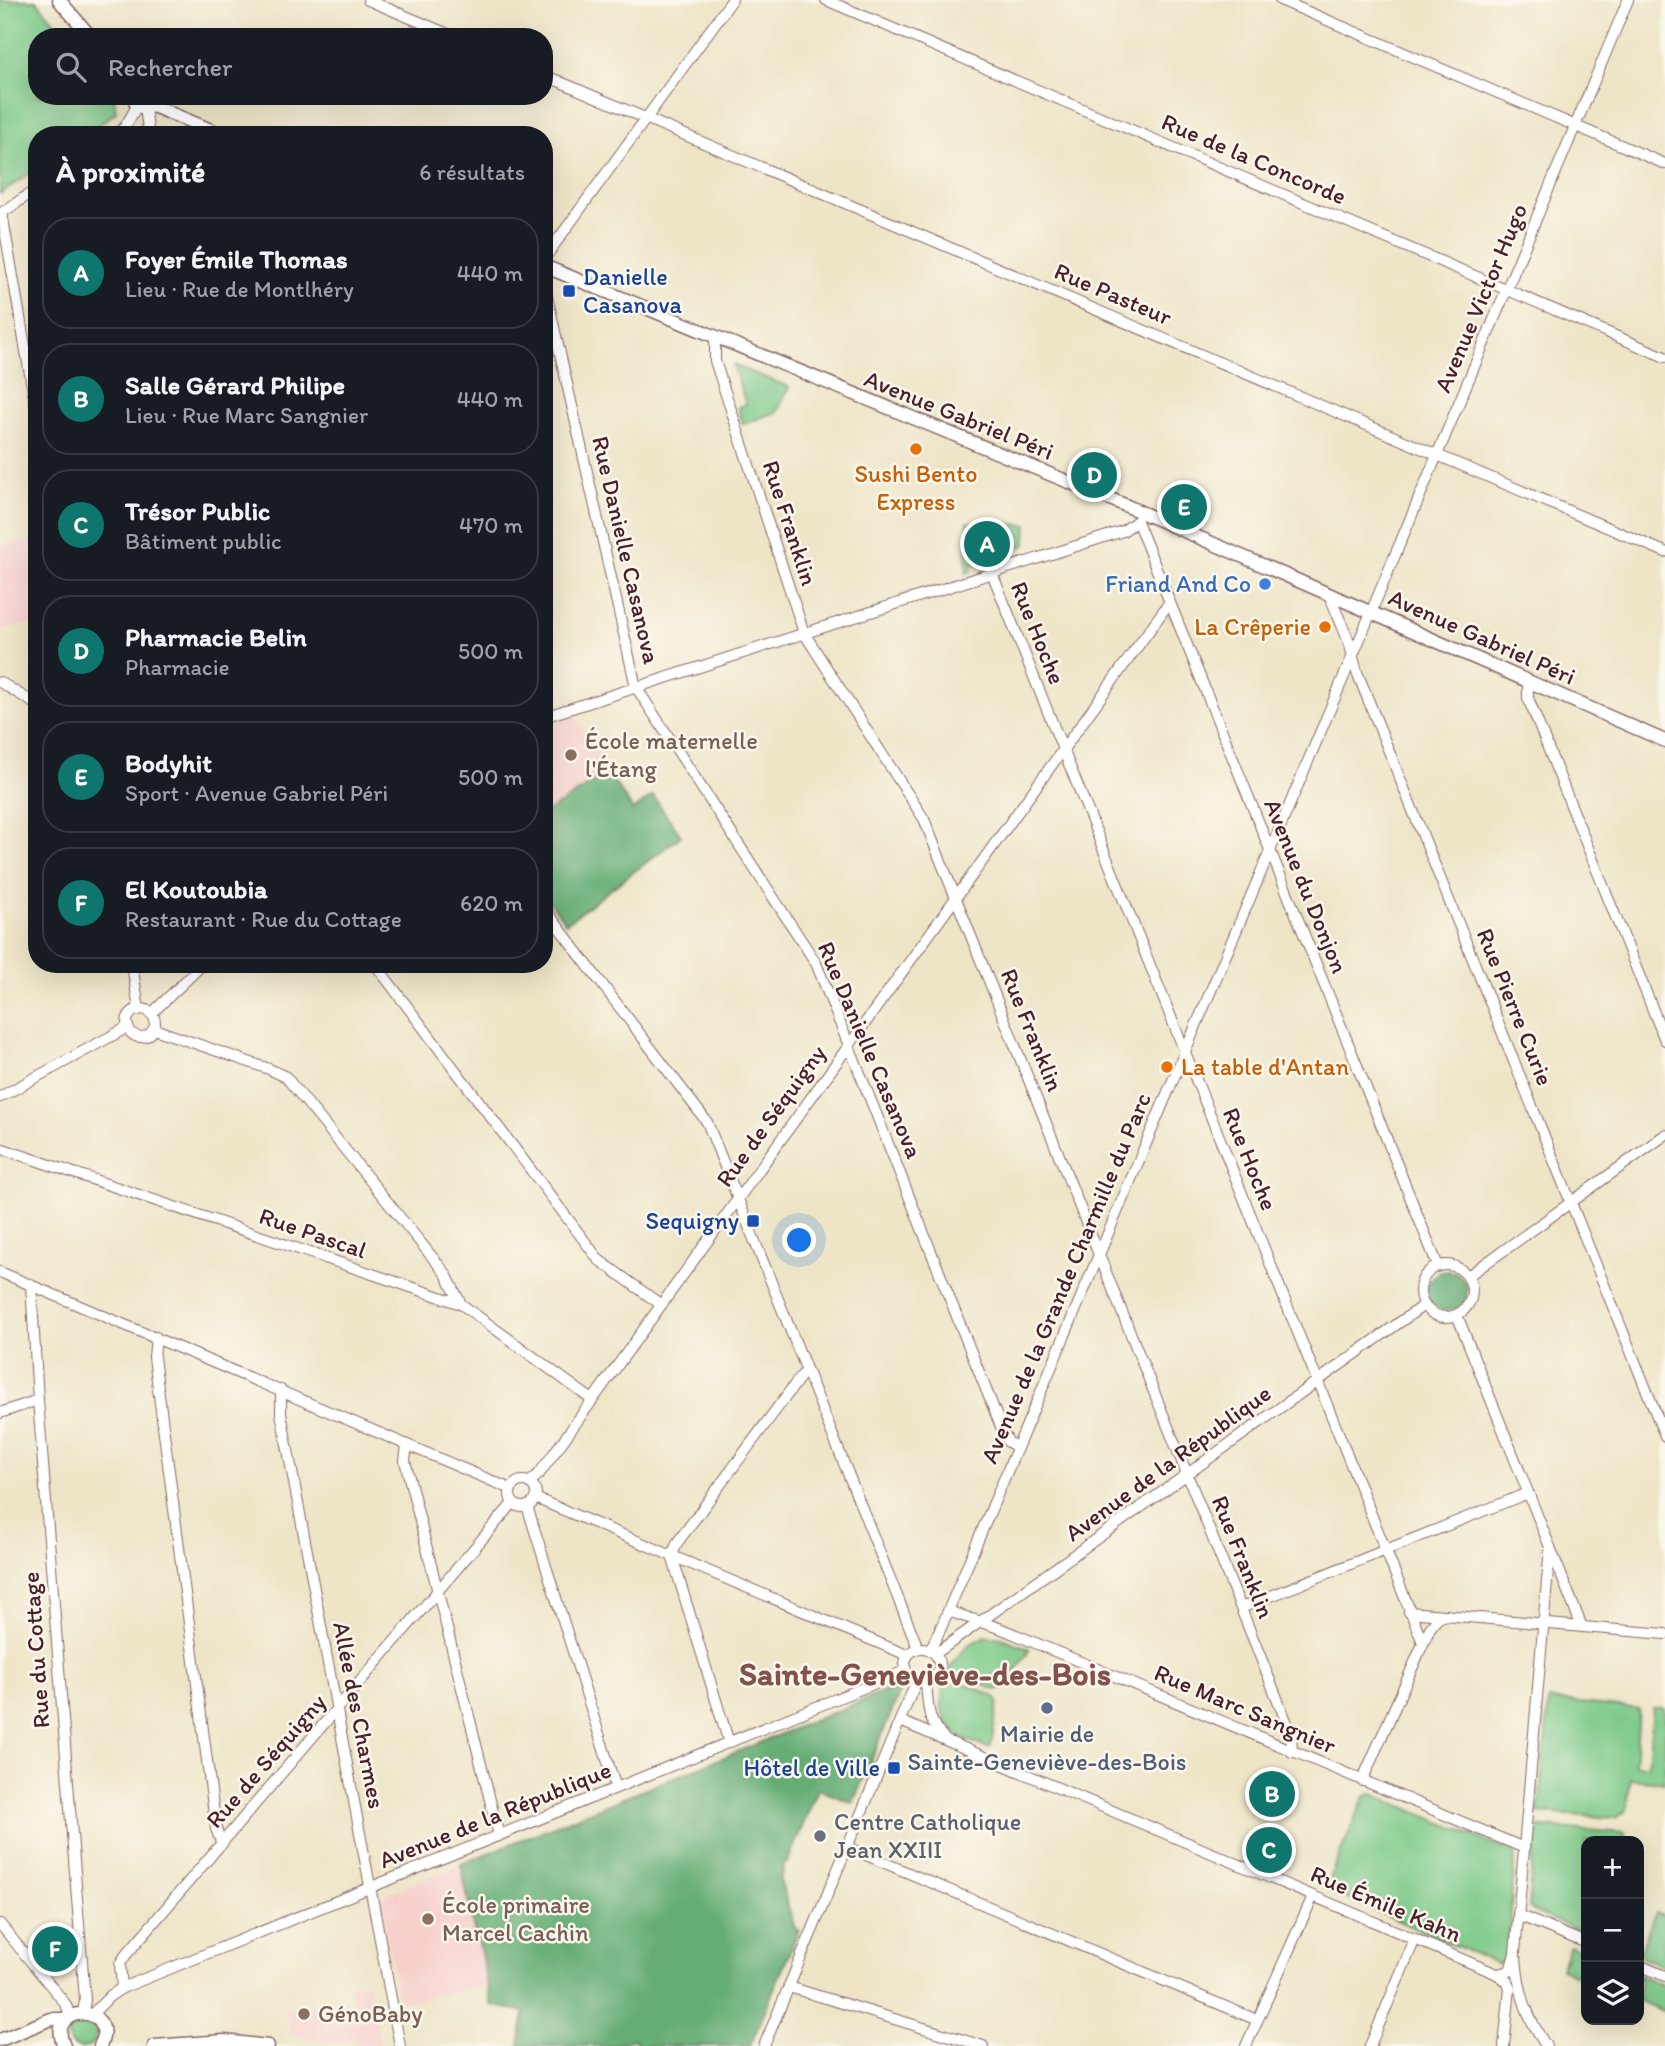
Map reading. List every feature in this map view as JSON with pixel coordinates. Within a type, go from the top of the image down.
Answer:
[{"type":"street","points":[[59,0],[82,28]]},
{"type":"street","points":[[368,0],[434,28]]},
{"type":"street","points":[[553,247],[732,0]]},
{"type":"street","name":"Rue de la Concorde","points":[[826,0],[1665,357]]},
{"type":"street","points":[[1280,0],[1665,164]]},
{"type":"street","name":"Avenue Victor Hugo","points":[[1371,612],[1628,0]]},
{"type":"street","name":"Rue Pasteur","points":[[553,79],[1665,552]]},
{"type":"street","points":[[126,126],[143,105]]},
{"type":"street","points":[[145,105],[148,126]]},
{"type":"street","points":[[152,105],[202,126]]},
{"type":"street","points":[[28,195],[1,214],[28,365]]},
{"type":"street","name":"Avenue Gabriel Péri","points":[[553,270],[1139,517],[1329,594],[1665,741]]},
{"type":"street","name":"Rue Danielle Casanova","points":[[553,323],[636,687],[816,963],[1001,1427],[1009,1442],[1017,1447]]},
{"type":"street","name":"Rue Franklin","points":[[715,338],[715,360],[804,634],[919,809],[1291,1733],[1292,1752]]},
{"type":"street","points":[[553,714],[1123,531],[1139,517]]},
{"type":"street","name":"Avenue du Donjon","points":[[1139,517],[1169,603],[1438,1266]]},
{"type":"street","name":"Rue Hoche","points":[[992,572],[1423,1643]]},
{"type":"street","name":"Rue Pierre Curie","points":[[1329,594],[1353,653],[1357,673],[1665,1436]]},
{"type":"street","name":"Rue de Séquigny","points":[[529,1483],[539,1474],[1169,603]]},
{"type":"street","name":"Avenue de la Grande Charmille du Parc","points":[[932,1652],[1371,612]]},
{"type":"street","points":[[0,681],[28,699]]},
{"type":"street","points":[[1528,681],[1528,698],[1665,1040]]},
{"type":"street","points":[[553,920],[708,1122],[918,1648]]},
{"type":"street","points":[[133,973],[139,1010]]},
{"type":"street","points":[[151,1014],[194,973]]},
{"type":"street","points":[[381,973],[599,1260],[660,1304]]},
{"type":"street","points":[[139,1010],[151,1014],[155,1024],[150,1033],[140,1037],[131,1032],[128,1027],[131,1014],[139,1010]]},
{"type":"street","points":[[0,1097],[128,1027]]},
{"type":"street","points":[[154,1029],[286,1077],[446,1274],[461,1304]]},
{"type":"street","points":[[1468,1276],[1665,1135]]},
{"type":"street","name":"Rue Pascal","points":[[0,1148],[461,1304],[591,1399]]},
{"type":"street","points":[[1438,1266],[1455,1266],[1468,1276],[1473,1290],[1472,1298],[1469,1305],[1457,1315],[1443,1317],[1429,1311],[1424,1305],[1420,1290],[1422,1282],[1431,1270],[1438,1266]]},
{"type":"street","points":[[0,1272],[511,1489]]},
{"type":"street","name":"Rue du Cottage","points":[[31,1284],[85,2000],[78,2016]]},
{"type":"street","name":"Avenue de la République","points":[[932,1652],[982,1622],[1424,1305]]},
{"type":"street","points":[[1457,1315],[1582,1627]]},
{"type":"street","points":[[156,1337],[154,1357],[216,1829],[222,1844]]},
{"type":"street","points":[[729,1743],[672,1556],[677,1543],[807,1370]]},
{"type":"street","name":"Allée des Charmes","points":[[281,1390],[281,1413],[400,2046]]},
{"type":"street","points":[[0,1413],[38,1400]]},
{"type":"street","points":[[407,1445],[405,1461],[499,1836]]},
{"type":"street","points":[[521,1482],[529,1483],[535,1489],[535,1498],[527,1506],[513,1503],[511,1489],[521,1482]]},
{"type":"street","points":[[1241,1608],[1528,1493]]},
{"type":"street","points":[[535,1498],[907,1656]]},
{"type":"street","name":"Rue de Séquigny","points":[[122,1988],[120,1964],[125,1956],[513,1503]]},
{"type":"street","points":[[527,1506],[616,1788]]},
{"type":"street","points":[[1497,1974],[1510,1971],[1515,1953],[1550,1548]]},
{"type":"street","name":"Rue Marc Sangnier","points":[[948,1611],[982,1622],[1524,1848]]},
{"type":"street","points":[[1409,1612],[1665,1634]]},
{"type":"street","points":[[1362,1781],[1423,1643],[1434,1622],[1447,1615]]},
{"type":"street","points":[[764,2046],[900,1721],[921,1682],[936,1676],[939,1671],[938,1659],[932,1652],[918,1648]]},
{"type":"street","points":[[918,1648],[907,1656],[905,1671],[921,1682],[933,1727],[948,1741]]},
{"type":"street","name":"Avenue de la République","points":[[78,2016],[104,2004],[122,1988],[905,1671]]},
{"type":"street","name":"Rue Émile Kahn","points":[[900,1721],[1497,1974]]},
{"type":"street","points":[[847,1847],[1257,2020]]},
{"type":"street","points":[[1246,2046],[1313,1896]]},
{"type":"street","points":[[1518,1915],[1581,1941]]},
{"type":"street","points":[[0,1924],[64,2002],[78,2016],[102,2026]]},
{"type":"street","points":[[1370,2046],[1415,1939]]},
{"type":"street","points":[[1515,1953],[1522,2002],[1546,2046]]},
{"type":"street","points":[[1644,1967],[1665,1976]]},
{"type":"street","points":[[1497,1974],[1509,1984],[1504,2046]]},
{"type":"street","points":[[789,1987],[983,2046]]},
{"type":"street","points":[[1508,2004],[1522,2002]]},
{"type":"street","points":[[104,2004],[102,2026],[105,2045]]},
{"type":"street","points":[[0,2040],[51,2019],[78,2016]]},
{"type":"street","points":[[64,2046],[61,2031],[78,2016]]},
{"type":"street","points":[[154,2046],[223,2042],[268,2046]]},
{"type":"shaded area","points":[[28,541],[28,625],[0,629],[0,546]]},
{"type":"shaded area","name":"École maternelle l'Étang","points":[[575,716],[608,773],[553,808],[553,723]]},
{"type":"shaded area","name":"École primaire Marcel Cachin","points":[[461,1864],[487,1986],[399,2003],[380,1902],[384,1895]]},
{"type":"shaded area","name":"GénoBaby","points":[[368,1983],[380,2042],[378,2046],[356,2046],[354,2039],[334,2043],[297,2034],[289,2035],[286,2009],[301,2012],[303,2005],[321,2008],[320,2016],[350,2018],[348,2004],[352,2003],[349,1986]]},
{"type":"green space","points":[[0,0],[36,0],[59,28],[28,28],[28,105],[115,105],[116,112],[97,126],[28,126],[28,174],[0,194]]},
{"type":"green space","points":[[733,365],[789,387],[777,412],[743,424],[738,407],[746,404]]},
{"type":"green space","points":[[968,522],[1027,525],[1026,545],[993,555],[1004,548],[996,531],[979,540],[972,539],[976,557],[989,556],[989,565],[984,567],[984,561],[971,565],[971,572],[966,573]]},
{"type":"green space","points":[[608,773],[633,810],[653,796],[681,836],[566,923],[553,906],[553,808]]},
{"type":"green space","points":[[1447,1271],[1455,1272],[1461,1277],[1466,1283],[1466,1299],[1461,1305],[1455,1310],[1447,1311],[1439,1310],[1433,1305],[1428,1299],[1427,1291],[1428,1283],[1433,1277],[1439,1272]]},
{"type":"green space","points":[[986,1636],[1002,1638],[1030,1649],[1004,1688],[996,1690],[948,1670],[968,1645]]},
{"type":"green space","points":[[946,1675],[994,1696],[998,1702],[991,1746],[988,1748],[967,1740],[950,1729],[942,1707],[942,1690]]},
{"type":"green space","points":[[894,1688],[900,1692],[853,1803],[818,1789],[787,1863],[783,1864],[780,1880],[795,1929],[799,1930],[750,2046],[638,2046],[635,2039],[612,2046],[519,2046],[525,2012],[491,2005],[461,1864]]},
{"type":"green space","points":[[1549,1700],[1639,1709],[1635,1765],[1648,1765],[1653,1708],[1665,1709],[1665,1782],[1630,1779],[1627,1810],[1616,1818],[1538,1813]]},
{"type":"green space","points":[[1372,1794],[1513,1852],[1515,1856],[1507,1959],[1498,1964],[1327,1890],[1326,1886],[1365,1796]]},
{"type":"green space","points":[[1537,1828],[1625,1833],[1625,1836],[1581,1836],[1581,1932],[1529,1907]]},
{"type":"green space","points":[[1656,1912],[1665,1916],[1665,1967],[1644,1958],[1644,1941]]},
{"type":"green space","points":[[1570,1946],[1581,1951],[1581,1977],[1561,1969]]},
{"type":"green space","points":[[1644,1977],[1665,1986],[1665,2012],[1644,2003]]},
{"type":"green space","points":[[77,2021],[87,2021],[95,2029],[95,2039],[87,2047],[77,2047],[69,2039],[69,2029]]},
{"type":"place","name":"Danielle Casanova","points":[[569,291]]},
{"type":"place","name":"Sushi Bento Express","points":[[916,449]]},
{"type":"place","name":"Pharmacie Belin","points":[[1094,475]]},
{"type":"place","name":"Bodyhit","points":[[1184,507]]},
{"type":"place","name":"Foyer Émile Thomas","points":[[987,544]]},
{"type":"place","name":"Friand And Co","points":[[1265,584]]},
{"type":"place","name":"La Crêperie","points":[[1325,627]]},
{"type":"place","name":"École maternelle l'Étang","points":[[571,755]]},
{"type":"place","name":"La table d'Antan","points":[[1167,1067]]},
{"type":"place","name":"Sequigny","points":[[753,1221]]},
{"type":"place","name":"Mairie de Sainte-Geneviève-des-Bois","points":[[1047,1708]]},
{"type":"place","name":"Hôtel de Ville","points":[[894,1768]]},
{"type":"place","name":"Salle Gérard Philipe","points":[[1272,1794]]},
{"type":"place","name":"Centre Catholique Jean XXIII","points":[[820,1836]]},
{"type":"place","name":"Trésor Public","points":[[1269,1850]]},
{"type":"place","name":"École primaire Marcel Cachin","points":[[428,1919]]},
{"type":"place","name":"El Koutoubia","points":[[55,1949]]},
{"type":"place","name":"GénoBaby","points":[[304,2014]]},
{"type":"district","name":"Sainte-Geneviève-des-Bois","points":[[925,1674]]}]
